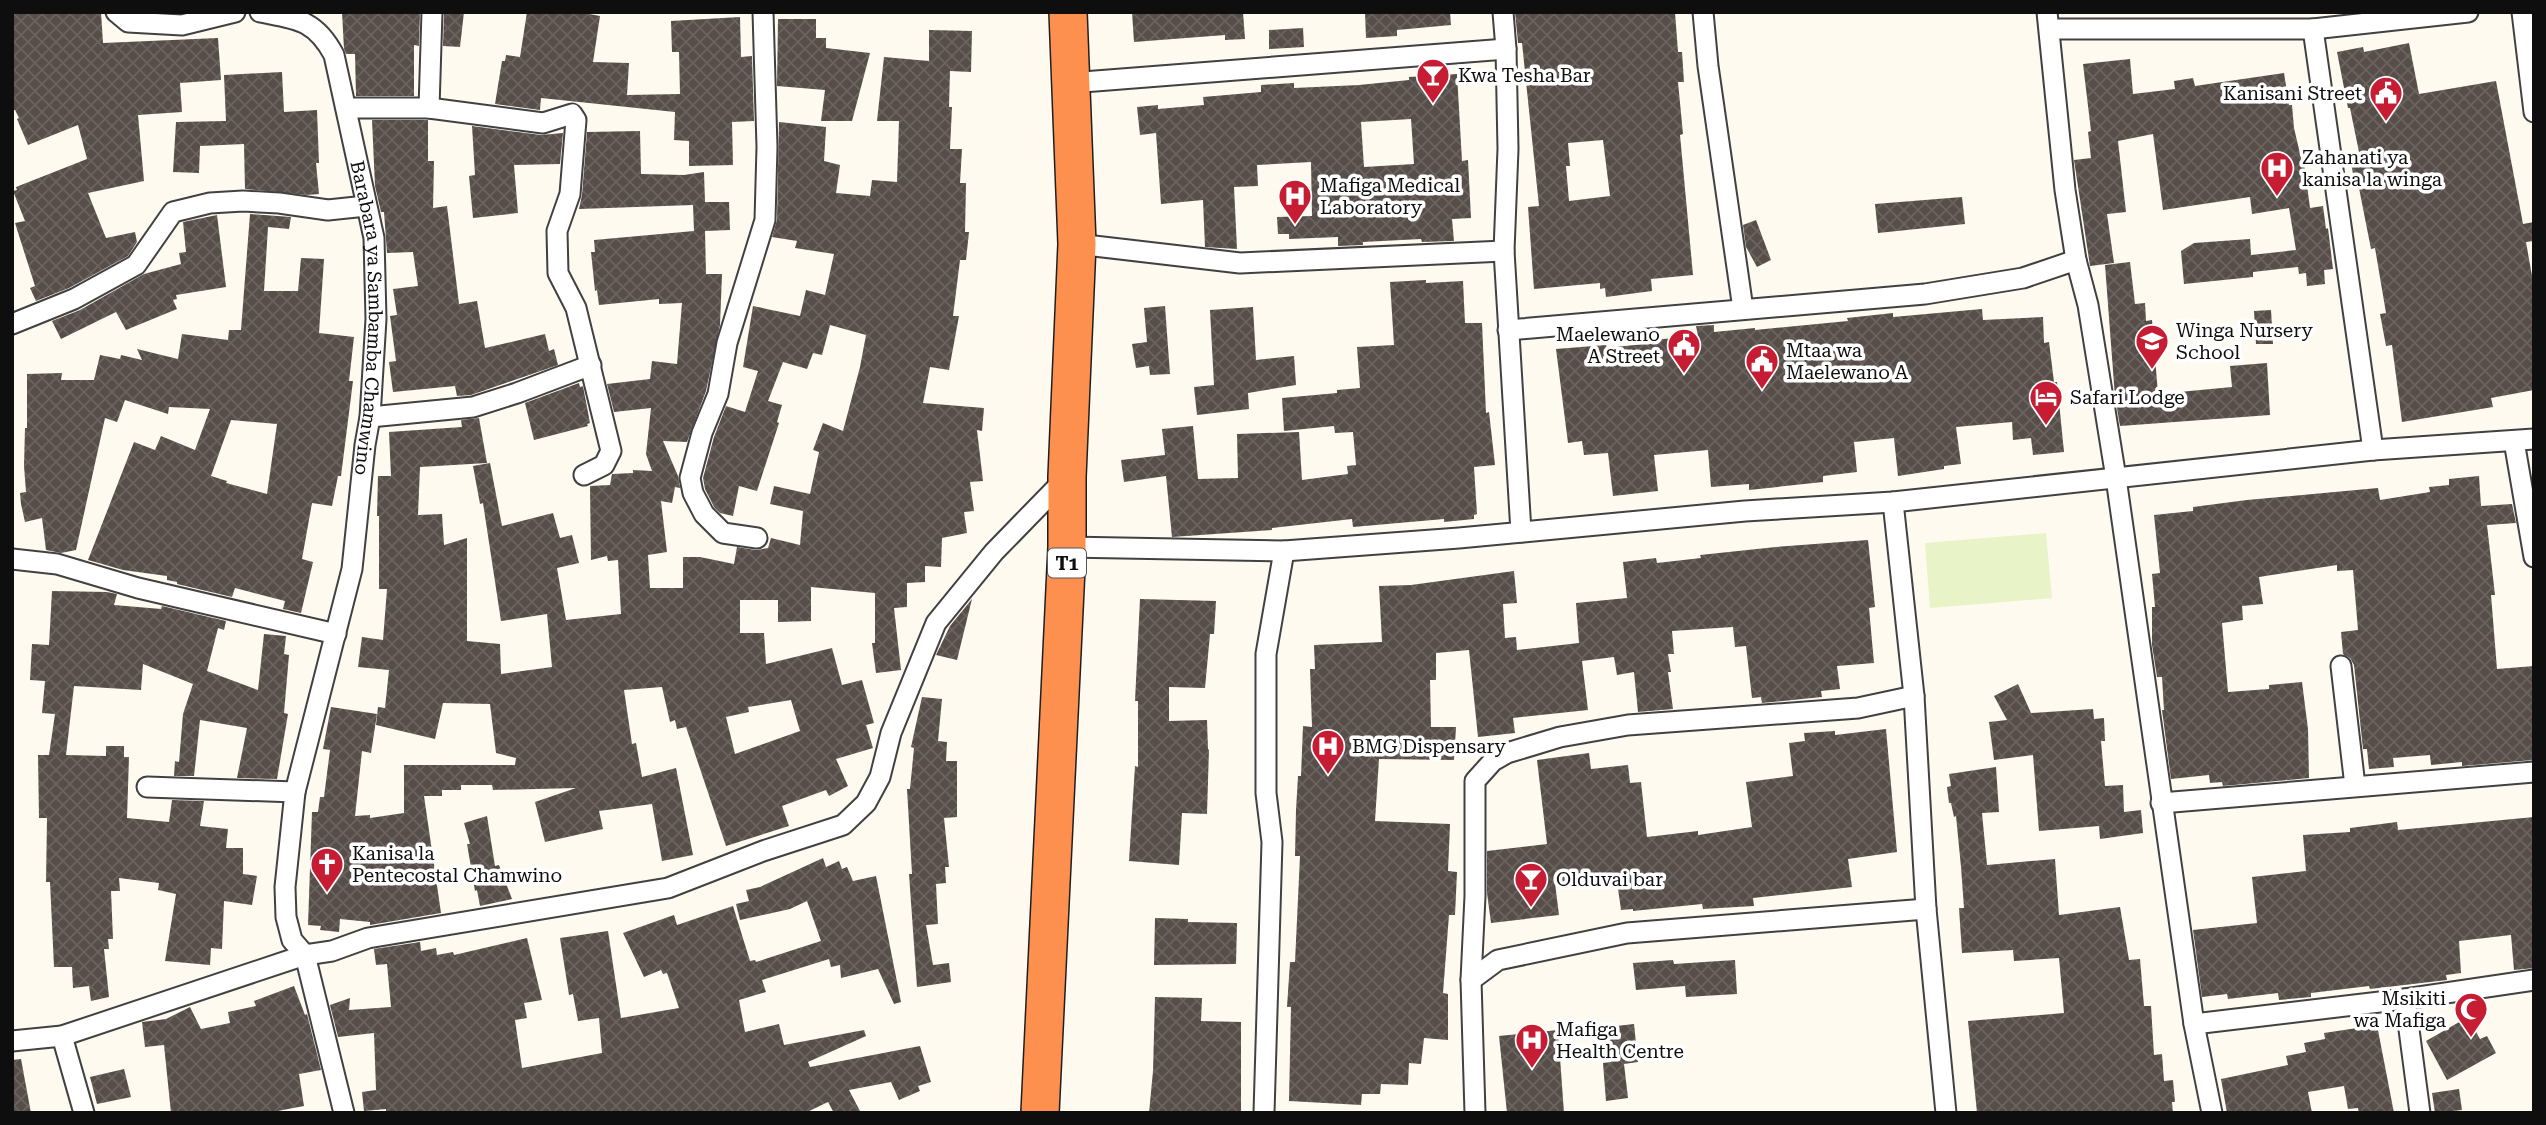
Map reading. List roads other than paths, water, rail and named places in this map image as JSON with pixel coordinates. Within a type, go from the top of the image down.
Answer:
[{"type":"highway","name":"T1","points":[[1040,1113],[1068,547],[1067,477],[1077,244],[1068,12]]},
{"type":"street","points":[[116,12],[128,22],[182,25],[235,12]]},
{"type":"street","name":"Barabara ya Sambamba Chamwino","points":[[260,12],[302,20],[319,32],[334,55],[374,238],[376,319],[370,417],[352,569],[295,792],[285,887],[286,917],[292,940],[304,955],[344,1113]]},
{"type":"street","points":[[429,108],[432,12]]},
{"type":"street","points":[[757,538],[723,533],[704,514],[693,493],[691,478],[702,433],[718,394],[727,344],[765,220],[768,147],[763,12]]},
{"type":"street","points":[[1503,12],[1508,149],[1504,251],[1521,532]]},
{"type":"street","points":[[1703,12],[1707,66],[1743,309]]},
{"type":"street","points":[[2212,1113],[2194,1024],[2116,478],[2088,305],[2076,260],[2065,190],[2048,21],[2313,29],[2468,12]]},
{"type":"street","points":[[2522,12],[2534,112]]},
{"type":"street","points":[[2313,29],[2373,450]]},
{"type":"street","points":[[1070,82],[1506,49]]},
{"type":"street","points":[[346,108],[429,108],[543,123],[572,114],[576,120],[570,194],[558,231],[558,273],[576,308],[611,451],[604,465],[584,475]]},
{"type":"street","points":[[12,324],[74,299],[136,265],[173,212],[210,203],[243,201],[328,210],[366,206]]},
{"type":"street","points":[[1077,244],[1240,263],[1504,251]]},
{"type":"street","points":[[1508,330],[1925,294],[2023,278],[2076,260]]},
{"type":"street","points":[[370,417],[473,407],[591,365]]},
{"type":"street","points":[[1068,547],[1283,551],[1745,511],[1893,502],[2373,450],[2534,439]]},
{"type":"street","points":[[2514,441],[2534,557]]},
{"type":"street","points":[[12,1041],[62,1036],[304,955],[332,951],[368,938],[668,888],[762,851],[843,825],[866,803],[880,777],[891,733],[936,623],[994,552],[1067,477]]},
{"type":"street","points":[[1893,502],[1914,696],[1926,909],[1946,1113]]},
{"type":"street","points":[[1264,1113],[1272,842],[1266,793],[1266,654],[1283,551]]},
{"type":"street","points":[[12,559],[57,564],[138,588],[336,634]]},
{"type":"street","points":[[2341,666],[2355,786]]},
{"type":"street","points":[[1475,1113],[1471,980],[1475,896],[1475,781],[1493,761],[1507,753],[1560,737],[1628,725],[1858,708],[1914,696]]},
{"type":"street","points":[[2161,803],[2534,772]]},
{"type":"street","points":[[147,787],[295,792]]},
{"type":"street","points":[[1471,980],[1498,960],[1627,933],[1926,909]]},
{"type":"street","points":[[2194,1024],[2405,999],[2534,980]]},
{"type":"street","points":[[2405,999],[2420,1113]]},
{"type":"street","points":[[62,1036],[84,1113]]},
{"type":"place","name":"Kwa Tesha Bar","points":[[1433,105]]},
{"type":"place","name":"Kanisani Street","points":[[2386,123]]},
{"type":"place","name":"Zahanati ya kanisa la winga","points":[[2277,198]]},
{"type":"place","name":"Mafiga Medical Laboratory","points":[[1295,226]]},
{"type":"place","name":"Winga Nursery School","points":[[2152,371]]},
{"type":"place","name":"Maelewano A Street","points":[[1684,375]]},
{"type":"place","name":"Mtaa wa Maelewano A","points":[[1762,391]]},
{"type":"place","name":"Safari Lodge","points":[[2046,427]]},
{"type":"place","name":"BMG Dispensary","points":[[1328,776]]},
{"type":"place","name":"Kanisa la Pentecostal Chamwino","points":[[327,894]]},
{"type":"place","name":"Olduvai bar","points":[[1531,909]]},
{"type":"place","name":"Msikiti wa Mafiga","points":[[2471,1039]]},
{"type":"place","name":"Mafiga Health Centre","points":[[1532,1070]]}]
